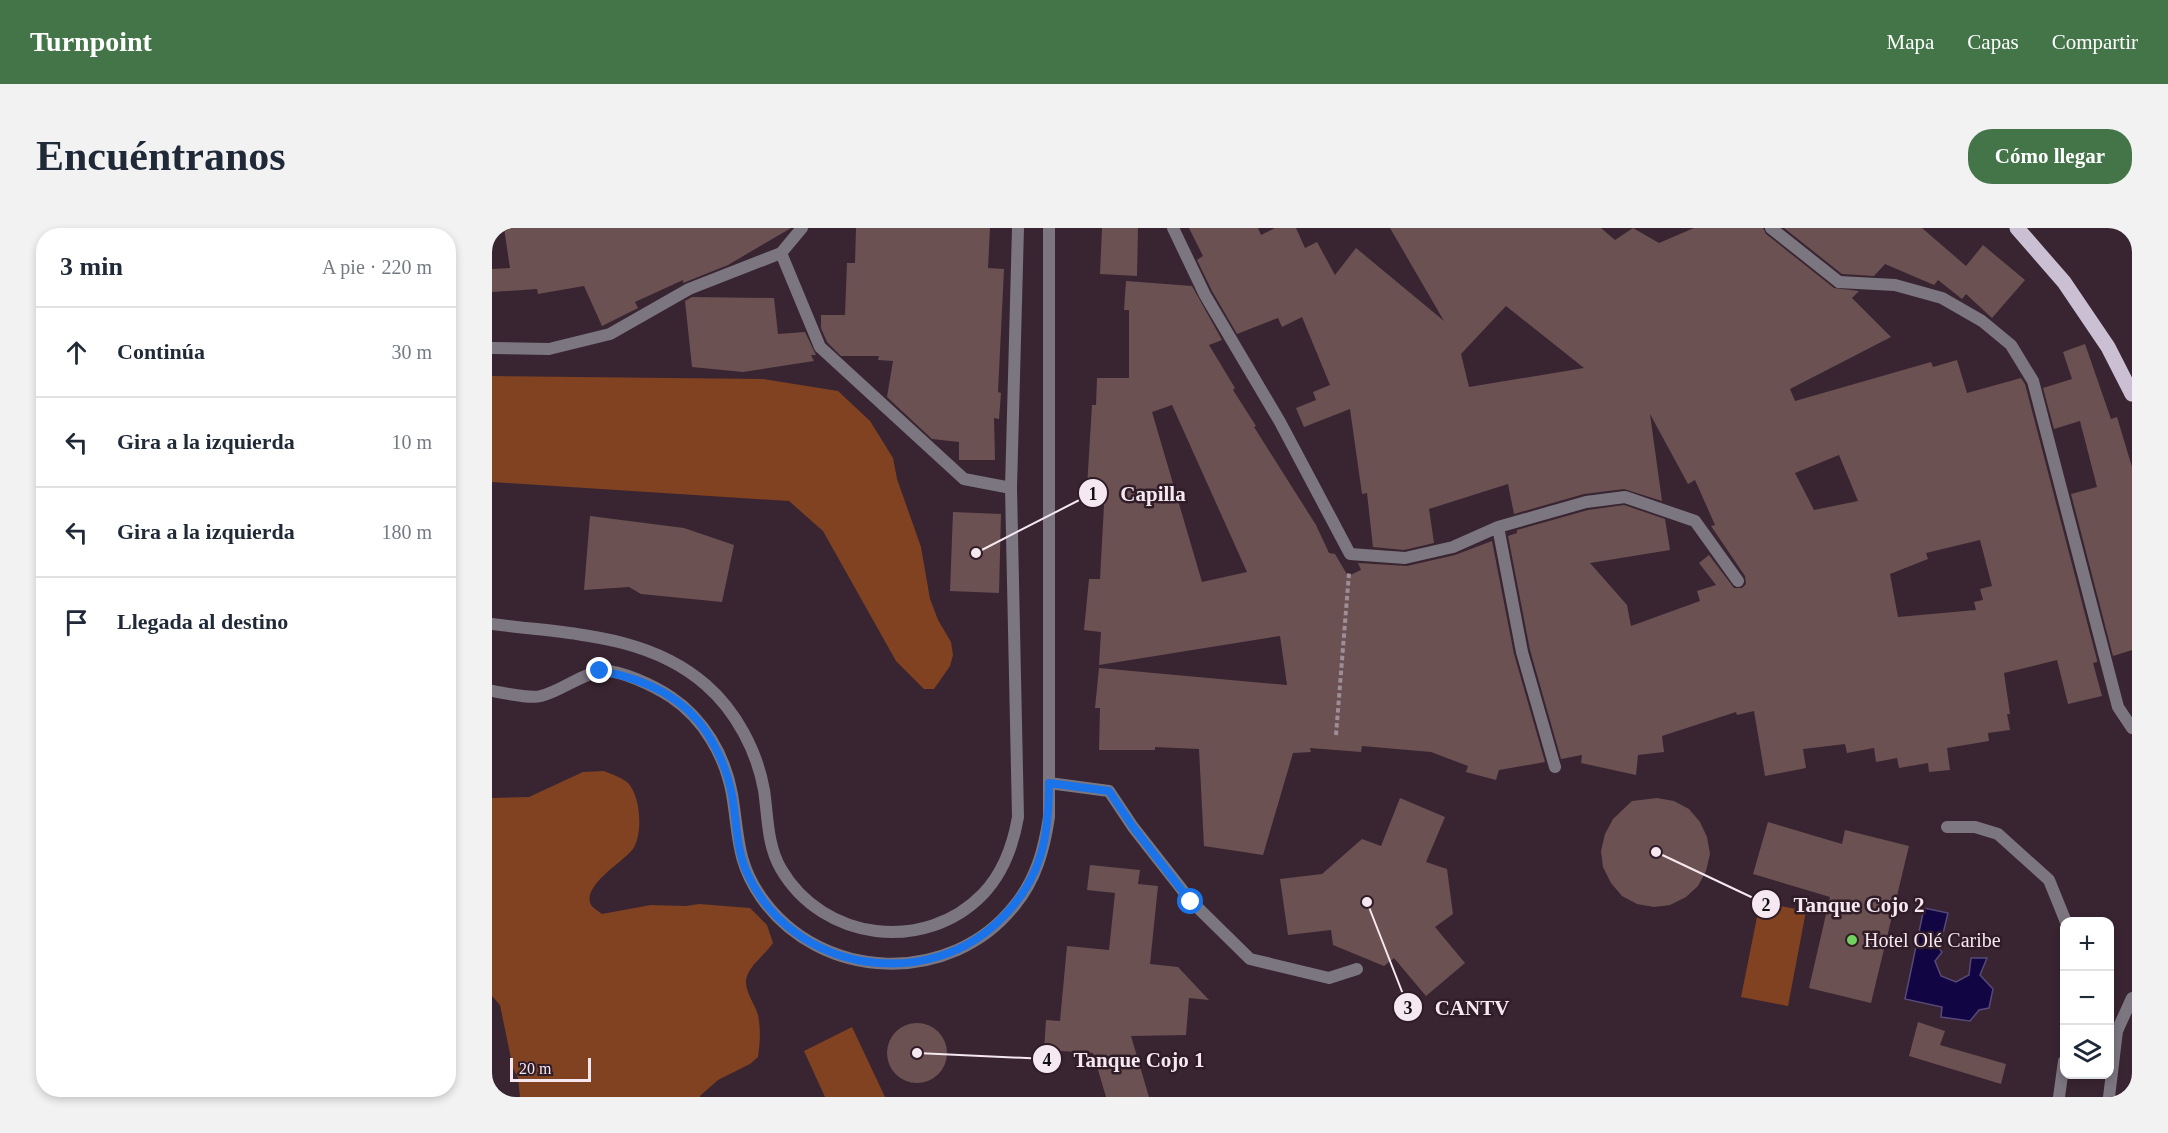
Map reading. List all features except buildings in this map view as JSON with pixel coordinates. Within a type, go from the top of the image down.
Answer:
[{"type":"main road","points":[[2017,228],[2064,282],[2108,347],[2132,394]]},
{"type":"street","points":[[492,348],[549,349],[610,334],[689,290],[781,253],[802,228]]},
{"type":"street","points":[[492,624],[629,644],[670,659],[707,686],[724,703],[749,744],[758,766],[764,789],[771,849],[780,868],[792,886],[825,915],[855,927],[887,933],[909,932],[930,927],[967,908],[983,894],[1007,858],[1018,817],[1011,488],[1017,228]]},
{"type":"street","points":[[492,691],[540,697],[600,671],[639,680],[674,698],[706,731],[726,771],[732,793],[740,853],[748,876],[761,897],[777,916],[796,933],[817,946],[840,956],[863,962],[888,965],[913,963],[959,950],[998,923],[1015,906],[1039,864],[1049,818],[1049,228]]},
{"type":"street","points":[[1173,228],[1205,296],[1280,422],[1350,554],[1405,558],[1453,547],[1498,527],[1586,502],[1625,496],[1695,521],[1738,582]]},
{"type":"street","points":[[1772,228],[1839,282],[1895,285],[1942,298],[1982,321],[2011,345],[2033,381],[2118,707],[2132,728]]},
{"type":"street","points":[[781,253],[820,347],[964,479],[1011,488]]},
{"type":"street","points":[[1498,527],[1522,652],[1555,767]]},
{"type":"street","points":[[1049,783],[1109,791],[1133,827],[1191,902],[1250,958],[1329,978],[1357,969]]},
{"type":"street","points":[[1947,827],[1975,827],[1998,834],[2049,880],[2064,917]]},
{"type":"street","points":[[2109,1097],[2117,1031],[2132,998]]},
{"type":"street","points":[[2059,1097],[2062,1079]]},
{"type":"path","points":[[1336,735],[1350,554]]},
{"type":"shaded area","points":[[492,376],[763,379],[838,391],[870,421],[893,458],[897,479],[921,547],[930,599],[938,620],[951,642],[953,655],[950,666],[934,689],[924,689],[896,661],[823,531],[789,501],[492,482]]},
{"type":"shaded area","points":[[604,771],[623,779],[632,789],[638,806],[639,825],[633,849],[597,882],[592,890],[591,905],[602,914],[651,905],[699,904],[750,908],[767,925],[773,943],[754,965],[746,980],[759,1021],[758,1057],[750,1064],[718,1080],[700,1097],[520,1097],[518,1078],[513,1068],[500,1005],[492,996],[492,798],[529,797],[583,772]]},
{"type":"shaded area","points":[[1760,902],[1806,911],[1788,1006],[1741,997]]},
{"type":"shaded area","points":[[1924,908],[1948,913],[1942,938],[1936,945],[1942,952],[1935,961],[1941,976],[1956,982],[1969,975],[1971,958],[1987,958],[1980,975],[1993,989],[1989,1008],[1979,1010],[1970,1021],[1941,1017],[1942,1007],[1905,999]]},
{"type":"shaded area","points":[[852,1027],[885,1097],[825,1097],[804,1051]]},
{"type":"place","name":"Capilla","points":[[976,553]]},
{"type":"place","name":"Tanque Cojo 2","points":[[1656,852]]},
{"type":"place","name":"CANTV","points":[[1367,902]]},
{"type":"place","name":"Hotel Olé Caribe","points":[[1852,940]]},
{"type":"place","name":"Tanque Cojo 1","points":[[917,1053]]},
{"type":"route","points":[[600,671],[620,674],[657,688],[674,698],[706,731],[726,771],[732,793],[740,853],[748,876],[761,897],[777,916],[796,933],[840,956],[888,965],[913,963],[959,950],[998,923],[1015,906],[1039,864],[1046,841],[1049,818],[1049,783],[1109,791],[1133,827],[1191,902]]}]
